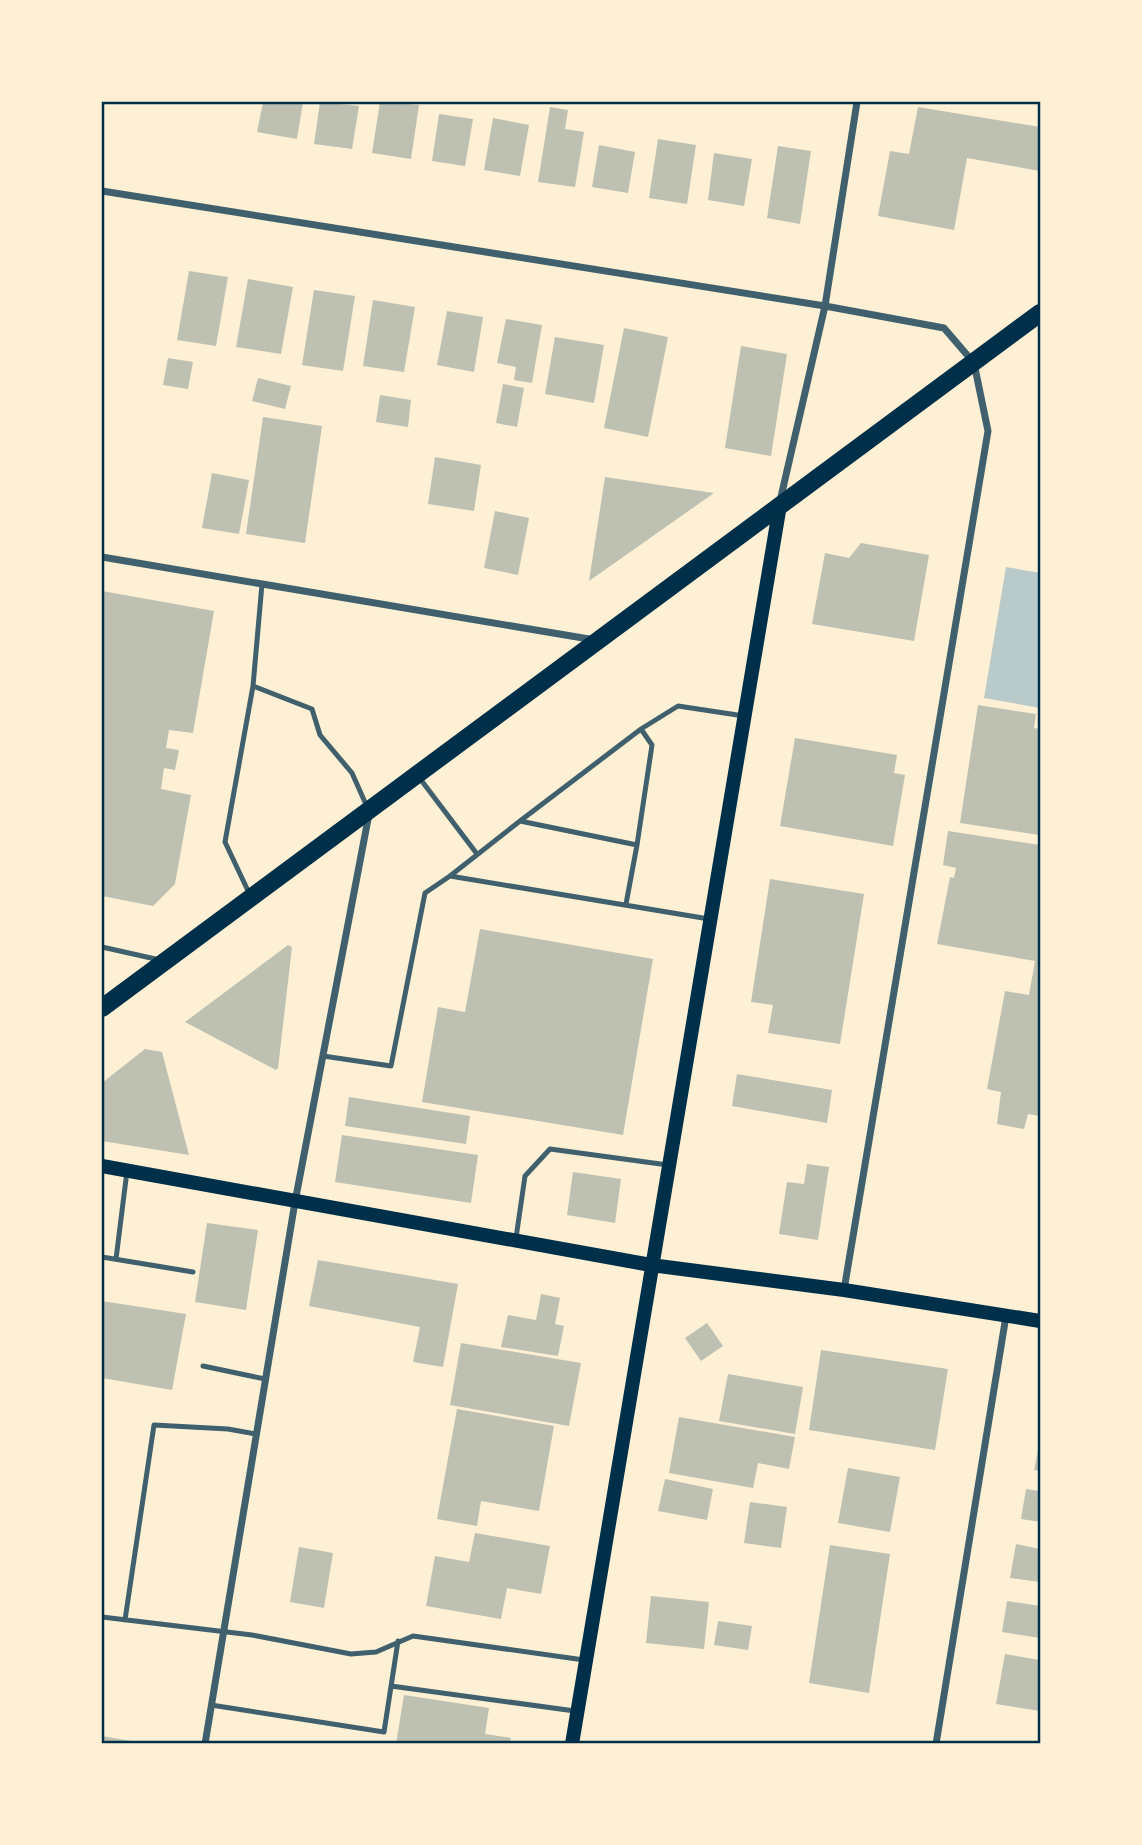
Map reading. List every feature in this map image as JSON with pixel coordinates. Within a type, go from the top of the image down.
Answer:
[{"type":"main road","points":[[102,1008],[1041,313]]},
{"type":"main road","points":[[572,1744],[780,505]]},
{"type":"main road","points":[[102,1166],[651,1265],[844,1290],[1041,1321]]},
{"type":"street","points":[[780,505],[824,306],[857,102]]},
{"type":"street","points":[[102,191],[824,306],[944,328],[974,363],[988,431],[844,1290]]},
{"type":"street","points":[[102,558],[597,640]]},
{"type":"street","points":[[205,1744],[295,1202],[369,812]]},
{"type":"street","points":[[936,1744],[1007,1315]]},
{"type":"lane","points":[[251,898],[225,842],[253,686],[262,584]]},
{"type":"lane","points":[[253,686],[312,709],[320,735],[352,773],[369,812]]},
{"type":"lane","points":[[323,1056],[391,1066],[425,893],[641,729],[678,706],[744,716]]},
{"type":"lane","points":[[626,904],[652,745],[641,729]]},
{"type":"lane","points":[[417,775],[477,854]]},
{"type":"lane","points":[[520,821],[637,845]]},
{"type":"lane","points":[[450,876],[709,919]]},
{"type":"lane","points":[[102,947],[164,961]]},
{"type":"lane","points":[[515,1241],[525,1176],[550,1149],[668,1165]]},
{"type":"lane","points":[[116,1259],[127,1171]]},
{"type":"lane","points":[[102,1257],[193,1272]]},
{"type":"lane","points":[[203,1366],[265,1379]]},
{"type":"lane","points":[[125,1620],[154,1425],[228,1429],[256,1434]]},
{"type":"lane","points":[[102,1617],[252,1635],[351,1654],[376,1652],[413,1636],[586,1661]]},
{"type":"lane","points":[[211,1705],[384,1732],[398,1641]]},
{"type":"lane","points":[[391,1686],[578,1712]]},
{"type":"shaded area","points":[[1006,567],[1040,573],[1040,708],[984,698]]},
{"type":"building","points":[[263,102],[303,102],[297,139],[257,132]]},
{"type":"building","points":[[320,102],[359,106],[352,149],[314,144]]},
{"type":"building","points":[[380,102],[419,105],[411,159],[372,153]]},
{"type":"building","points":[[550,107],[568,110],[565,129],[584,132],[575,187],[538,182]]},
{"type":"building","points":[[918,107],[1040,127],[1040,171],[967,158],[954,230],[878,216],[890,151],[909,154]]},
{"type":"building","points":[[439,114],[473,119],[465,166],[432,161]]},
{"type":"building","points":[[493,118],[529,125],[520,176],[484,170]]},
{"type":"building","points":[[658,139],[696,145],[687,204],[649,198]]},
{"type":"building","points":[[599,145],[635,152],[628,193],[592,187]]},
{"type":"building","points":[[778,146],[811,151],[800,224],[767,218]]},
{"type":"building","points":[[714,153],[752,159],[744,206],[708,200]]},
{"type":"building","points":[[189,271],[228,277],[216,346],[177,340]]},
{"type":"building","points":[[248,279],[293,287],[281,354],[236,347]]},
{"type":"building","points":[[314,290],[355,296],[343,371],[302,365]]},
{"type":"building","points":[[373,300],[415,307],[404,372],[363,366]]},
{"type":"building","points":[[447,311],[483,317],[474,372],[437,365]]},
{"type":"building","points":[[506,319],[542,325],[532,383],[514,380],[516,367],[497,363]]},
{"type":"building","points":[[624,328],[668,337],[648,437],[604,428]]},
{"type":"building","points":[[555,337],[604,345],[594,403],[545,394]]},
{"type":"building","points":[[741,346],[787,354],[771,456],[725,448]]},
{"type":"building","points":[[168,358],[193,362],[188,389],[163,385]]},
{"type":"building","points":[[258,378],[291,386],[285,409],[252,401]]},
{"type":"building","points":[[503,384],[524,388],[517,427],[496,423]]},
{"type":"building","points":[[380,395],[411,400],[408,427],[376,422]]},
{"type":"building","points":[[263,417],[322,426],[305,543],[246,534]]},
{"type":"building","points":[[435,457],[481,465],[474,511],[428,504]]},
{"type":"building","points":[[212,473],[249,480],[239,534],[202,528]]},
{"type":"building","points":[[605,477],[714,493],[589,581]]},
{"type":"building","points":[[495,511],[529,518],[518,575],[484,568]]},
{"type":"building","points":[[861,543],[929,555],[914,641],[812,624],[825,553],[849,558]]},
{"type":"building","points":[[102,591],[214,611],[193,733],[169,730],[166,748],[179,750],[175,770],[164,768],[161,789],[191,795],[175,884],[153,906],[102,896]]},
{"type":"building","points":[[978,705],[1036,714],[1034,728],[1040,729],[1040,835],[960,823]]},
{"type":"building","points":[[795,738],[897,755],[894,773],[905,775],[893,846],[780,826]]},
{"type":"building","points":[[948,831],[1040,845],[1040,1116],[1028,1114],[1024,1129],[997,1124],[1001,1092],[987,1089],[1005,991],[1029,995],[1035,961],[937,944],[950,877],[954,878],[956,868],[943,865]]},
{"type":"building","points":[[770,879],[864,894],[840,1044],[768,1033],[773,1005],[751,1002]]},
{"type":"building","points":[[480,929],[653,959],[623,1135],[422,1102],[438,1007],[465,1012]]},
{"type":"building","points":[[288,945],[292,947],[276,1070],[185,1022]]},
{"type":"building","points":[[145,1049],[162,1052],[189,1155],[102,1141],[102,1083]]},
{"type":"building","points":[[737,1074],[832,1090],[827,1123],[732,1106]]},
{"type":"building","points":[[349,1097],[470,1116],[466,1144],[345,1126]]},
{"type":"building","points":[[342,1135],[478,1155],[471,1203],[335,1182]]},
{"type":"building","points":[[807,1164],[829,1167],[818,1240],[779,1234],[787,1182],[804,1184]]},
{"type":"building","points":[[573,1172],[621,1179],[615,1223],[567,1215]]},
{"type":"building","points":[[207,1223],[258,1230],[246,1310],[195,1302]]},
{"type":"building","points":[[318,1260],[458,1284],[443,1367],[413,1362],[420,1327],[309,1306]]},
{"type":"building","points":[[541,1294],[560,1298],[555,1324],[564,1326],[558,1356],[501,1347],[508,1315],[536,1320]]},
{"type":"building","points":[[102,1301],[186,1314],[172,1390],[102,1378]]},
{"type":"building","points":[[707,1323],[723,1346],[701,1361],[685,1338]]},
{"type":"building","points":[[461,1343],[581,1363],[569,1426],[450,1405]]},
{"type":"building","points":[[821,1350],[948,1369],[935,1450],[809,1430]]},
{"type":"building","points":[[728,1374],[803,1387],[795,1434],[719,1421]]},
{"type":"building","points":[[457,1409],[554,1426],[539,1511],[481,1501],[477,1526],[437,1519]]},
{"type":"building","points":[[679,1417],[795,1437],[789,1469],[758,1463],[753,1488],[669,1473]]},
{"type":"building","points":[[1040,1446],[1040,1471],[1034,1470]]},
{"type":"building","points":[[848,1468],[900,1477],[890,1532],[838,1523]]},
{"type":"building","points":[[665,1479],[713,1489],[707,1520],[658,1511]]},
{"type":"building","points":[[1026,1489],[1040,1491],[1040,1522],[1021,1519]]},
{"type":"building","points":[[750,1502],[787,1507],[781,1548],[744,1543]]},
{"type":"building","points":[[475,1533],[550,1546],[541,1594],[507,1588],[501,1619],[426,1606],[435,1556],[469,1562]]},
{"type":"building","points":[[1016,1544],[1040,1549],[1040,1582],[1010,1578]]},
{"type":"building","points":[[830,1545],[890,1554],[869,1693],[809,1683]]},
{"type":"building","points":[[299,1547],[333,1553],[324,1608],[290,1602]]},
{"type":"building","points":[[651,1596],[709,1602],[704,1649],[646,1643]]},
{"type":"building","points":[[1007,1601],[1040,1606],[1040,1638],[1002,1632]]},
{"type":"building","points":[[718,1621],[752,1626],[748,1650],[714,1645]]},
{"type":"building","points":[[1005,1654],[1040,1660],[1040,1711],[996,1704]]},
{"type":"building","points":[[404,1695],[489,1708],[485,1734],[511,1738],[510,1744],[396,1744]]},
{"type":"building","points":[[102,1736],[137,1742],[137,1744],[102,1744]]}]
